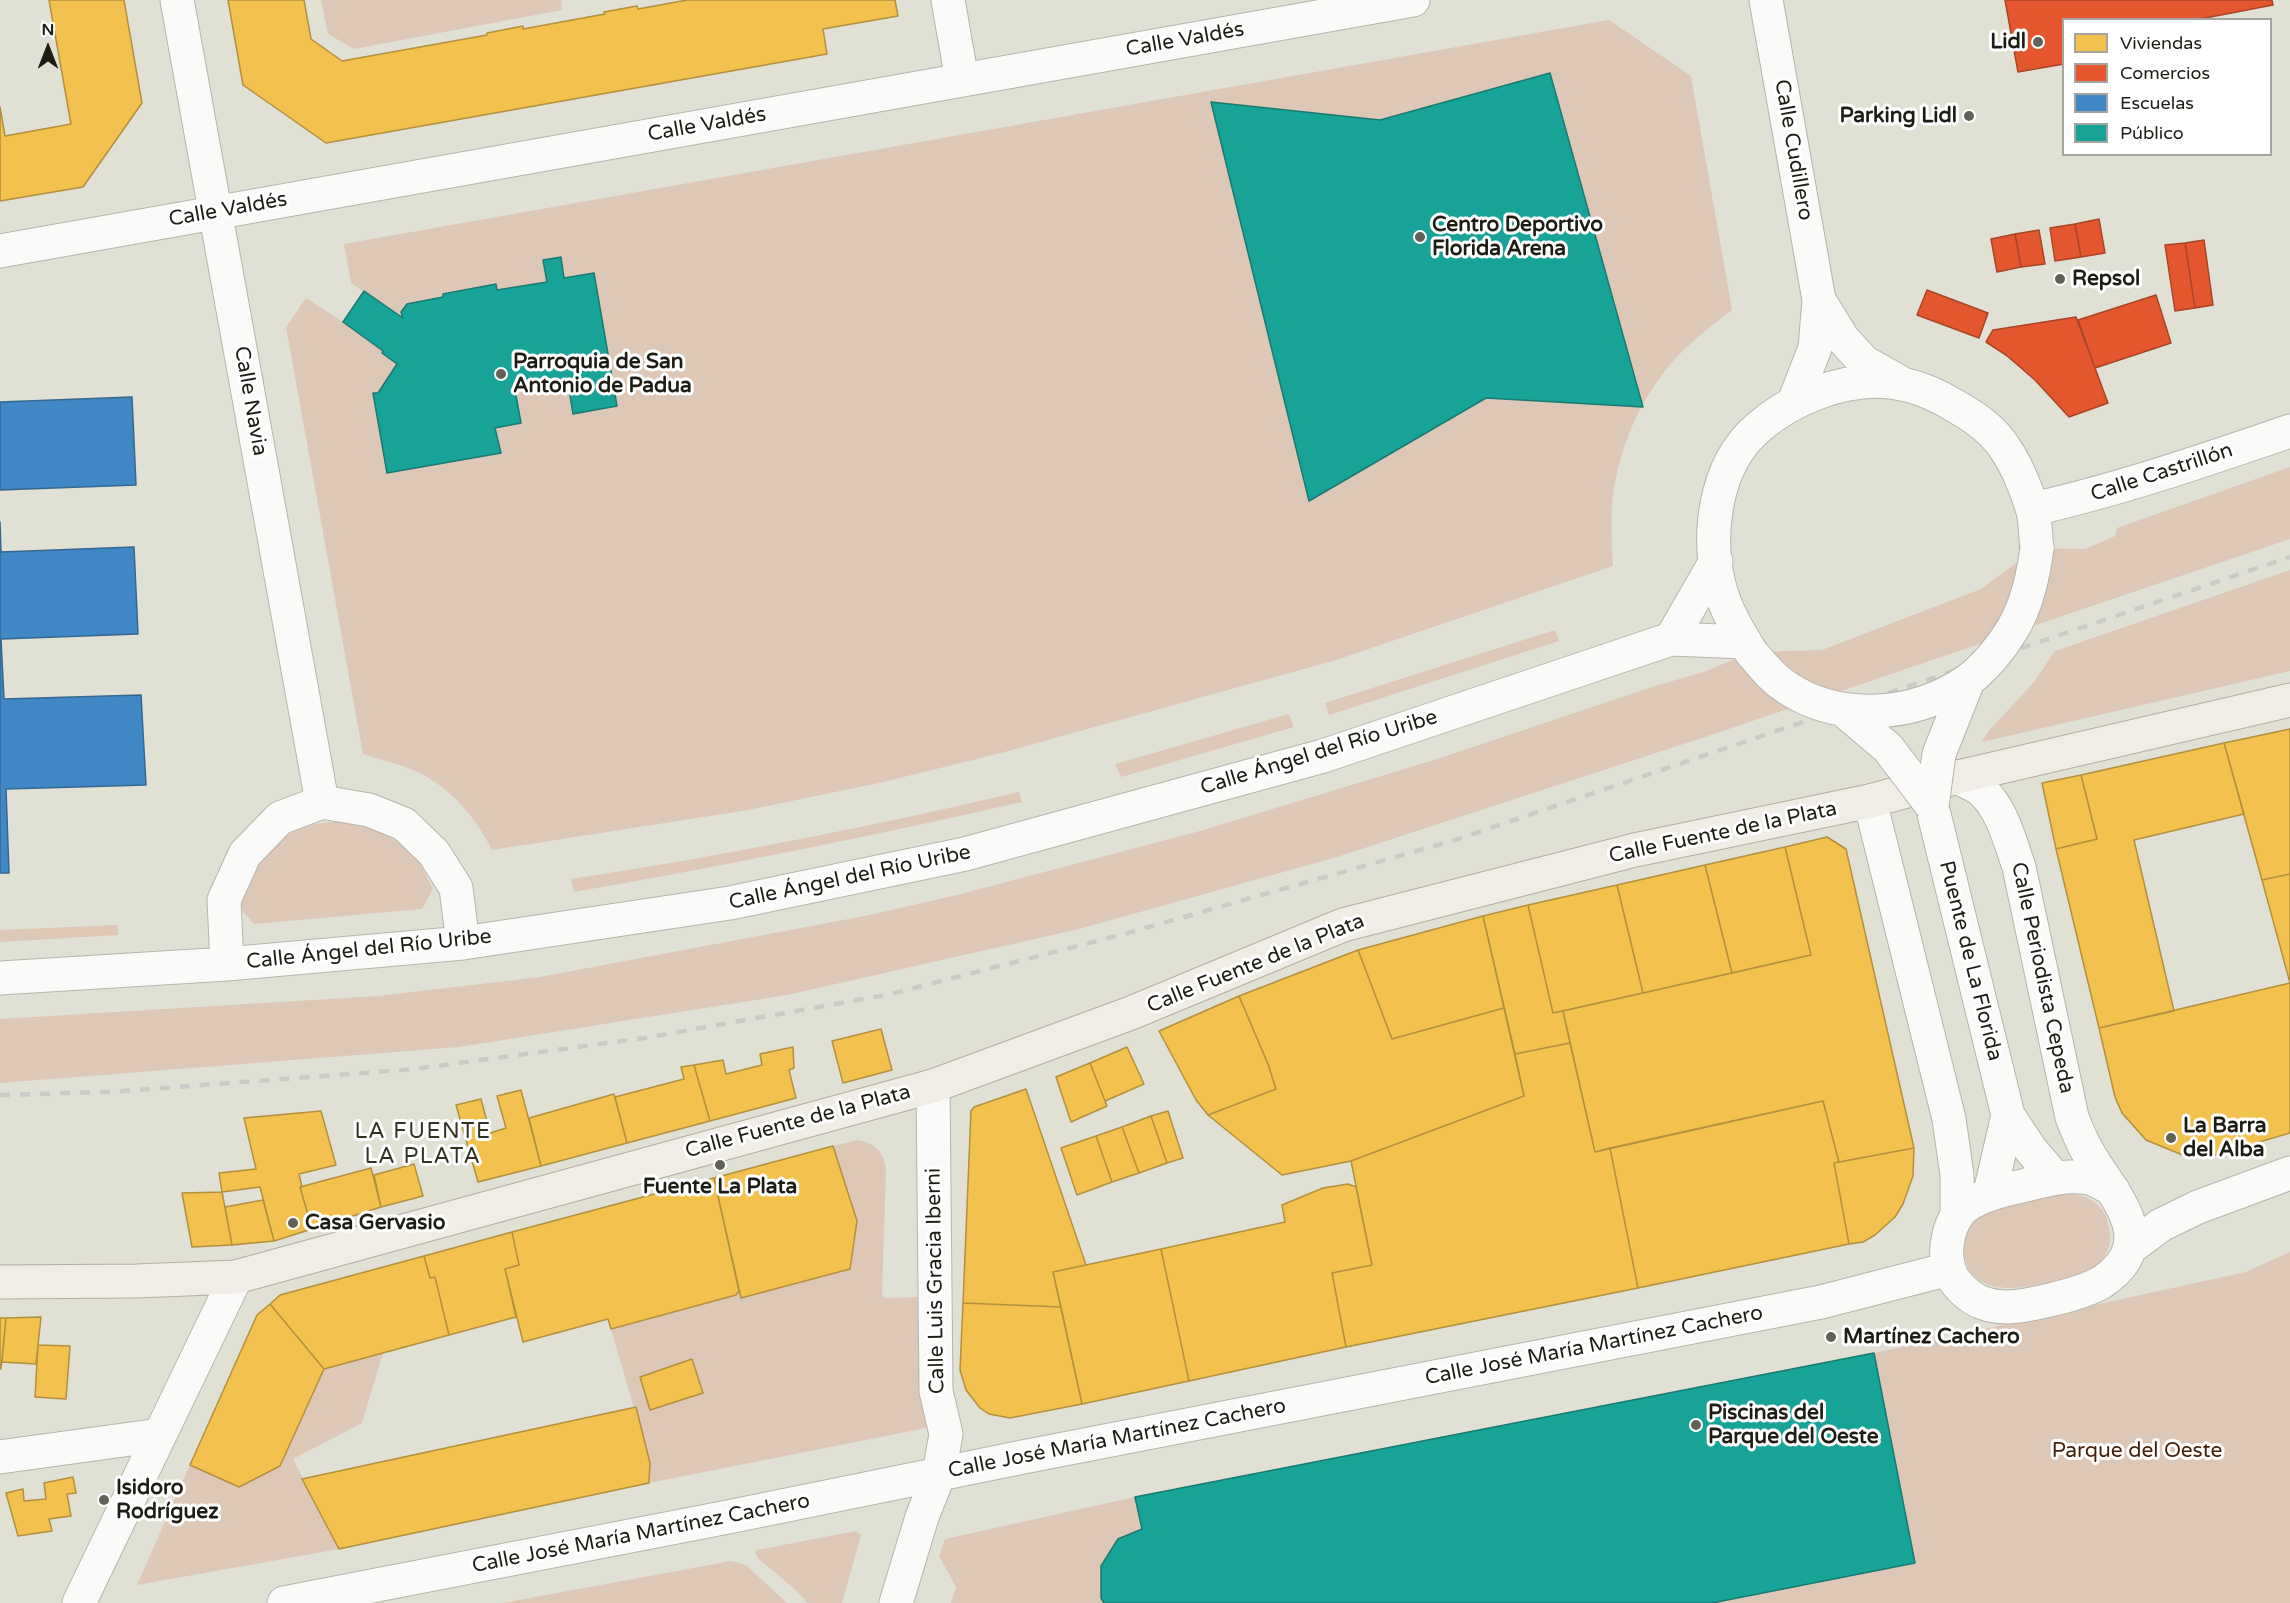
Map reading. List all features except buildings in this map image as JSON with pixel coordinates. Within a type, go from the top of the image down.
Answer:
[{"type":"main road","name":"Calle Fuente de la Plata","points":[[0,1282],[137,1281],[236,1277],[933,1086],[1131,1014],[1343,925],[1635,850],[1870,801],[1958,777],[2290,700]]},
{"type":"street","name":"Calle Navia","points":[[177,0],[322,802]]},
{"type":"street","points":[[948,0],[962,80]]},
{"type":"street","name":"Calle Valdés","points":[[0,251],[1413,0]]},
{"type":"street","name":"Calle Cudillero","points":[[1766,0],[1819,300],[1815,348],[1794,402]]},
{"type":"street","name":"Calle Cudillero","points":[[1819,300],[1843,339],[1864,362],[1903,383]]},
{"type":"street","points":[[1868,380],[1903,383],[1936,394],[1980,421],[2006,450],[2033,509],[2037,548],[2033,578],[2024,606],[2012,631],[1986,664],[1968,681],[1947,693],[1913,706],[1870,711],[1843,710],[1803,697],[1785,686],[1768,672],[1748,647],[1731,618],[1722,595],[1716,561],[1714,518],[1723,482],[1738,450],[1758,428],[1794,402],[1840,385],[1868,380]]},
{"type":"street","name":"Calle Castrillón","points":[[2033,509],[2085,497],[2174,471],[2290,431]]},
{"type":"street","points":[[1671,639],[1716,561]]},
{"type":"street","name":"Calle Ángel del Río Uribe","points":[[0,978],[227,964],[463,943],[730,903],[965,854],[1323,756],[1671,639],[1748,647]]},
{"type":"street","name":"Puente de La Florida","points":[[1968,681],[1939,754],[1932,806],[2008,1115],[2031,1150],[2055,1178]]},
{"type":"street","name":"Puente de La Florida","points":[[1843,710],[1888,748],[1932,806]]},
{"type":"street","name":"Calle Periodista Cepeda","points":[[1958,777],[1982,790],[1996,807],[2009,838],[2019,867],[2072,1117],[2082,1143],[2113,1190]]},
{"type":"street","points":[[1870,801],[1949,1119],[1957,1175],[1957,1216]]},
{"type":"street","points":[[227,964],[224,900],[245,854],[280,818],[322,802],[369,810],[404,824],[434,853],[456,888],[463,943]]},
{"type":"street","name":"Calle Luis Gracia Iberni","points":[[896,1603],[922,1517],[939,1474],[946,1434],[936,1391],[933,1086]]},
{"type":"street","name":"Puente de La Florida","points":[[1990,1193],[2008,1115]]},
{"type":"street","points":[[2130,1248],[2161,1225],[2198,1207],[2290,1173]]},
{"type":"street","points":[[2055,1178],[2089,1178],[2113,1190],[2129,1220],[2130,1248],[2116,1270],[2096,1286],[2026,1306],[1997,1306],[1973,1299],[1955,1280],[1949,1269],[1947,1247],[1951,1227],[1965,1207],[1990,1193],[2055,1178]]},
{"type":"street","name":"Calle José María Martínez Cachero","points":[[298,1602],[1821,1302],[1949,1269]]},
{"type":"street","points":[[80,1603],[236,1277]]},
{"type":"street","points":[[0,1457],[160,1435]]},
{"type":"green space","points":[[321,0],[561,0],[562,10],[354,49],[328,34]]},
{"type":"green space","points":[[1609,20],[1691,76],[1732,310],[1675,359],[1650,393],[1633,423],[1621,456],[1614,490],[1613,566],[1336,660],[1001,753],[879,783],[748,810],[492,850],[471,816],[443,788],[413,770],[363,754],[286,327],[306,298],[343,322],[364,292],[351,283],[344,244]]},
{"type":"green space","points":[[2290,467],[2290,539],[1705,737],[1337,857],[1079,929],[787,995],[459,1047],[0,1083],[0,1019],[379,996],[540,977],[865,916],[957,895],[1200,831],[1434,760],[1655,686],[1704,672],[1751,652],[1822,650],[1981,589],[2037,548],[2085,549],[2115,536],[2117,528]]},
{"type":"green space","points":[[2290,570],[2290,671],[1982,742],[1987,733],[2034,682],[2055,651]]},
{"type":"green space","points":[[1555,630],[1559,641],[1329,715],[1325,703]]},
{"type":"green space","points":[[1289,714],[1294,727],[1121,777],[1115,764]]},
{"type":"green space","points":[[1019,792],[1022,802],[742,861],[574,892],[571,879],[796,840]]},
{"type":"green space","points":[[330,822],[360,822],[386,834],[405,847],[420,863],[433,889],[422,909],[254,924],[240,908],[249,882],[263,858],[282,839],[293,832],[306,826]]},
{"type":"green space","points":[[118,925],[118,935],[0,942],[0,930]]},
{"type":"green space","points":[[858,1140],[874,1146],[883,1158],[886,1169],[882,1295],[885,1298],[923,1297],[931,1427],[649,1483],[650,1463],[611,1329],[736,1295],[739,1291],[741,1298],[850,1269],[857,1221],[833,1146]],"holes":[[[692,1359],[702,1393],[650,1410],[640,1377]]]},
{"type":"green space","points":[[2054,1193],[2082,1196],[2102,1209],[2109,1228],[2110,1244],[2100,1262],[2081,1274],[2030,1287],[1999,1287],[1986,1284],[1974,1276],[1967,1265],[1964,1242],[1967,1231],[1974,1222],[1987,1212]]},
{"type":"green space","name":"Parque del Oeste","points":[[2290,1252],[2290,1603],[951,1603],[956,1587],[939,1556],[945,1539],[1135,1497],[1874,1353],[2246,1272]]},
{"type":"green space","points":[[383,1353],[362,1423],[293,1459],[339,1549],[137,1585],[190,1465],[239,1487],[280,1466],[324,1369]]},
{"type":"green space","points":[[856,1531],[861,1535],[842,1603],[808,1603],[755,1553],[757,1550]]},
{"type":"green space","points":[[731,1561],[746,1565],[787,1603],[503,1603]]},
{"type":"railway","points":[[0,1095],[110,1092],[414,1069],[645,1038],[891,994],[1124,934],[1452,841],[2290,557]]},
{"type":"place","name":"Lidl","points":[[2038,42]]},
{"type":"place","name":"Parking Lidl","points":[[1969,116]]},
{"type":"place","name":"Centro Deportivo Florida Arena","points":[[1420,237]]},
{"type":"place","name":"Repsol","points":[[2060,279]]},
{"type":"place","name":"Parroquia de San Antonio de Padua","points":[[501,374]]},
{"type":"place","name":"La Barra del Alba","points":[[2171,1138]]},
{"type":"place","name":"Fuente La Plata","points":[[720,1165]]},
{"type":"place","name":"Casa Gervasio","points":[[293,1223]]},
{"type":"place","name":"Martínez Cachero","points":[[1831,1337]]},
{"type":"place","name":"Piscinas del Parque del Oeste","points":[[1696,1425]]},
{"type":"place","name":"Isidoro Rodríguez","points":[[104,1500]]},
{"type":"district","name":"LA FUENTE LA PLATA","points":[[423,1144]]}]
